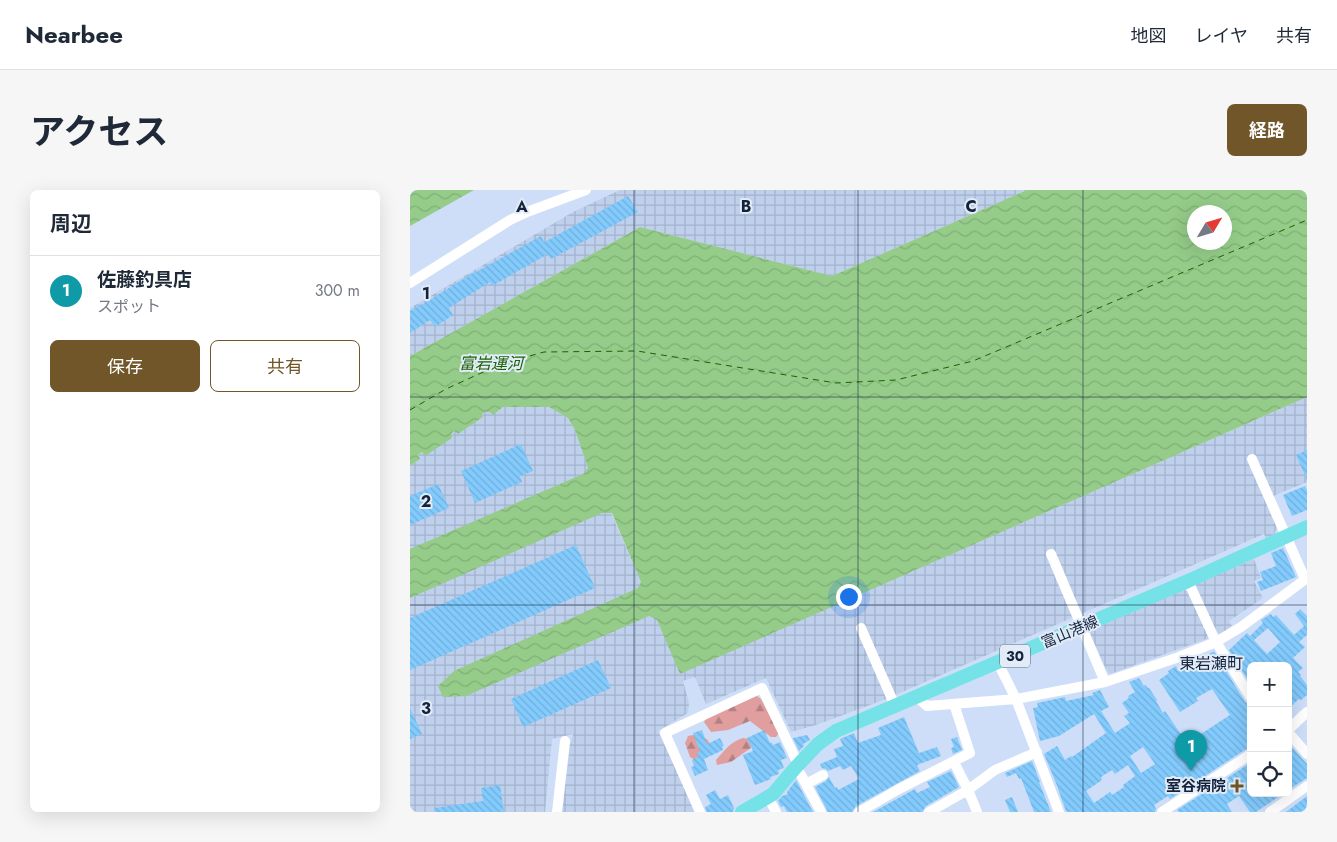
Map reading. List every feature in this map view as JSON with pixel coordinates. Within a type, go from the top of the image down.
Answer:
[{"type":"main road","name":"富山港線","points":[[742,812],[773,794],[818,744],[836,731],[998,663],[1307,528]]},
{"type":"street","points":[[410,282],[510,220],[586,190]]},
{"type":"street","points":[[917,697],[927,706],[954,704],[1016,699],[1105,682],[1216,642],[1241,627],[1306,578],[1252,459]]},
{"type":"street","points":[[1051,554],[1105,682]]},
{"type":"street","points":[[1188,581],[1216,642],[1247,692]]},
{"type":"street","points":[[861,628],[895,706]]},
{"type":"street","points":[[998,663],[1016,699],[1059,812]]},
{"type":"street","points":[[700,812],[665,732],[762,688],[797,766],[821,812]]},
{"type":"street","points":[[859,812],[899,789],[970,753],[954,704]]},
{"type":"street","points":[[1292,727],[1307,712]]},
{"type":"street","points":[[1292,736],[1307,754]]},
{"type":"street","points":[[557,812],[565,742]]},
{"type":"street","points":[[929,812],[968,790],[995,770],[1037,752]]},
{"type":"street","points":[[1162,812],[1247,757]]},
{"type":"street","points":[[954,762],[977,812]]},
{"type":"street","points":[[806,784],[823,775]]},
{"type":"street","points":[[1270,812],[1307,786]]},
{"type":"street","points":[[768,797],[776,812]]},
{"type":"shaded area","points":[[620,190],[1027,190],[832,276],[640,227],[410,356],[410,308],[573,212]]},
{"type":"shaded area","points":[[1307,397],[1307,482],[1266,499],[1277,527],[1274,535],[1266,538],[1264,534],[886,699],[816,725],[791,732],[766,678],[706,704],[695,677],[683,681],[689,703],[688,713],[658,731],[696,812],[562,812],[573,734],[552,739],[545,812],[410,812],[410,466],[420,459],[418,455],[422,452],[425,455],[455,431],[457,434],[483,417],[482,414],[485,412],[499,411],[502,407],[549,407],[568,418],[575,430],[588,468],[611,513],[681,673]]},
{"type":"shaded area","points":[[1254,559],[1261,578],[1254,581],[1263,598],[1229,621],[1232,626],[1220,634],[1217,633],[1196,586],[1198,583]]},
{"type":"shaded area","points":[[1184,590],[1187,591],[1209,638],[1110,674],[1089,632]]},
{"type":"green space","points":[[757,696],[761,699],[779,733],[776,737],[771,737],[750,721],[728,730],[711,732],[704,722],[709,714],[738,701]]},
{"type":"green space","points":[[698,734],[708,740],[710,746],[696,761],[690,757],[685,743],[688,736]]},
{"type":"green space","points":[[743,738],[753,740],[755,745],[731,762],[717,765],[716,760],[725,750],[731,744]]},
{"type":"water","points":[[410,190],[474,190],[410,226]]},
{"type":"water","name":"富岩運河","points":[[1027,190],[1307,190],[1307,397],[680,674],[657,620],[649,616],[466,696],[443,697],[438,686],[454,671],[638,588],[641,582],[612,513],[602,513],[410,598],[410,549],[583,474],[588,468],[575,430],[568,418],[549,407],[503,407],[493,415],[490,412],[485,412],[482,414],[483,417],[458,434],[454,431],[451,434],[452,438],[425,456],[422,452],[418,455],[420,459],[410,466],[410,356],[640,227],[832,276]]},
{"type":"building","points":[[628,196],[638,212],[551,259],[548,254],[492,286],[490,282],[449,308],[453,315],[435,327],[430,320],[410,333],[410,311],[419,305],[476,271],[541,236],[544,242]]},
{"type":"building","points":[[521,444],[533,471],[520,476],[522,482],[475,503],[461,471]]},
{"type":"building","points":[[1307,450],[1307,480],[1296,455]]},
{"type":"building","points":[[438,484],[449,508],[410,525],[410,496]]},
{"type":"building","points":[[1305,486],[1307,490],[1307,510],[1292,516],[1283,495]]},
{"type":"building","points":[[576,545],[595,588],[410,670],[410,618]]},
{"type":"building","points":[[1283,548],[1296,577],[1261,591],[1257,582],[1263,580],[1260,572],[1276,566],[1271,553]]},
{"type":"building","points":[[1300,609],[1307,616],[1307,635],[1299,642],[1305,647],[1293,658],[1303,668],[1298,672],[1307,685],[1307,695],[1292,705],[1292,662],[1247,662],[1247,679],[1229,650],[1247,633],[1250,636],[1263,623],[1261,620],[1271,614],[1273,617],[1276,615],[1294,635],[1304,626],[1295,614]],"holes":[[[1268,628],[1280,642],[1267,654],[1254,640]]]},
{"type":"building","points":[[1214,651],[1247,703],[1247,749],[1170,799],[1168,796],[1154,805],[1155,812],[1066,811],[1044,754],[1057,746],[1065,760],[1106,733],[1094,714],[1059,736],[1040,741],[1033,708],[1038,707],[1037,703],[1065,697],[1066,701],[1094,695],[1092,693],[1100,690],[1109,707],[1101,711],[1115,733],[1130,723],[1124,716],[1129,713],[1122,703],[1135,692],[1129,682],[1139,678],[1144,686],[1149,688],[1163,713],[1165,711],[1187,743],[1230,715],[1212,689],[1196,698],[1198,701],[1180,712],[1159,680],[1176,666],[1178,671],[1187,665],[1189,668]],"holes":[[[1143,747],[1155,764],[1141,773],[1130,756]],[[1128,765],[1135,776],[1112,795],[1110,792],[1094,803],[1086,791],[1112,770],[1115,774]]]},
{"type":"building","points":[[598,660],[611,688],[523,727],[511,699]]},
{"type":"building","points":[[410,708],[422,734],[410,739]]},
{"type":"building","points":[[904,717],[919,753],[937,747],[941,756],[917,765],[920,771],[856,806],[852,812],[828,812],[815,787],[826,781],[829,777],[838,790],[859,779],[851,766],[843,770],[840,766],[828,771],[822,768],[820,764],[837,757],[834,749],[843,746],[840,739],[854,733],[858,743],[881,735],[878,728]]},
{"type":"building","points":[[702,730],[707,744],[720,738],[724,746],[722,747],[723,750],[704,759],[708,770],[695,776],[691,767],[694,766],[692,760],[698,757],[697,753],[700,752],[693,733]]},
{"type":"building","points":[[764,730],[770,743],[773,745],[780,742],[787,758],[781,760],[784,768],[778,770],[779,774],[755,785],[743,755],[753,751],[747,738]]},
{"type":"building","points":[[807,735],[810,740],[803,744],[804,746],[799,751],[793,738]]},
{"type":"building","points":[[957,737],[962,750],[953,754],[951,748],[954,747],[951,739]]},
{"type":"building","points":[[1292,747],[1307,764],[1307,778],[1292,787]]},
{"type":"building","points":[[1032,761],[1051,812],[1034,812],[1021,778],[1019,779],[1016,773],[1007,777],[1005,773]]},
{"type":"building","name":"室谷病院","points":[[1247,765],[1247,797],[1278,797],[1256,812],[1250,812],[1239,796],[1227,804],[1232,812],[1179,812],[1177,810],[1208,790],[1210,794],[1229,781],[1227,778]]},
{"type":"building","points":[[951,771],[959,787],[926,806],[922,812],[873,812],[915,789],[917,793],[930,787],[927,782]]},
{"type":"building","points":[[796,780],[813,812],[787,812],[784,806],[781,807],[778,801],[782,796],[788,794],[787,792]]},
{"type":"building","points":[[500,785],[504,812],[435,812],[435,808],[483,801],[481,788]]},
{"type":"building","points":[[715,790],[720,799],[728,795],[734,808],[733,812],[707,812],[705,807],[711,804],[706,795]]},
{"type":"building","points":[[1307,796],[1307,812],[1286,812]]},
{"type":"building","points":[[1012,797],[1018,812],[1010,812],[1005,800]]},
{"type":"ferry route","points":[[410,410],[446,389],[501,364],[544,352],[637,351],[836,383],[896,380],[973,361],[1307,220]]},
{"type":"place","name":"佐藤釣具店","points":[[1191,771]]},
{"type":"place","name":"室谷病院","points":[[1237,786]]},
{"type":"district","name":"東岩瀬町","points":[[1211,663]]}]
